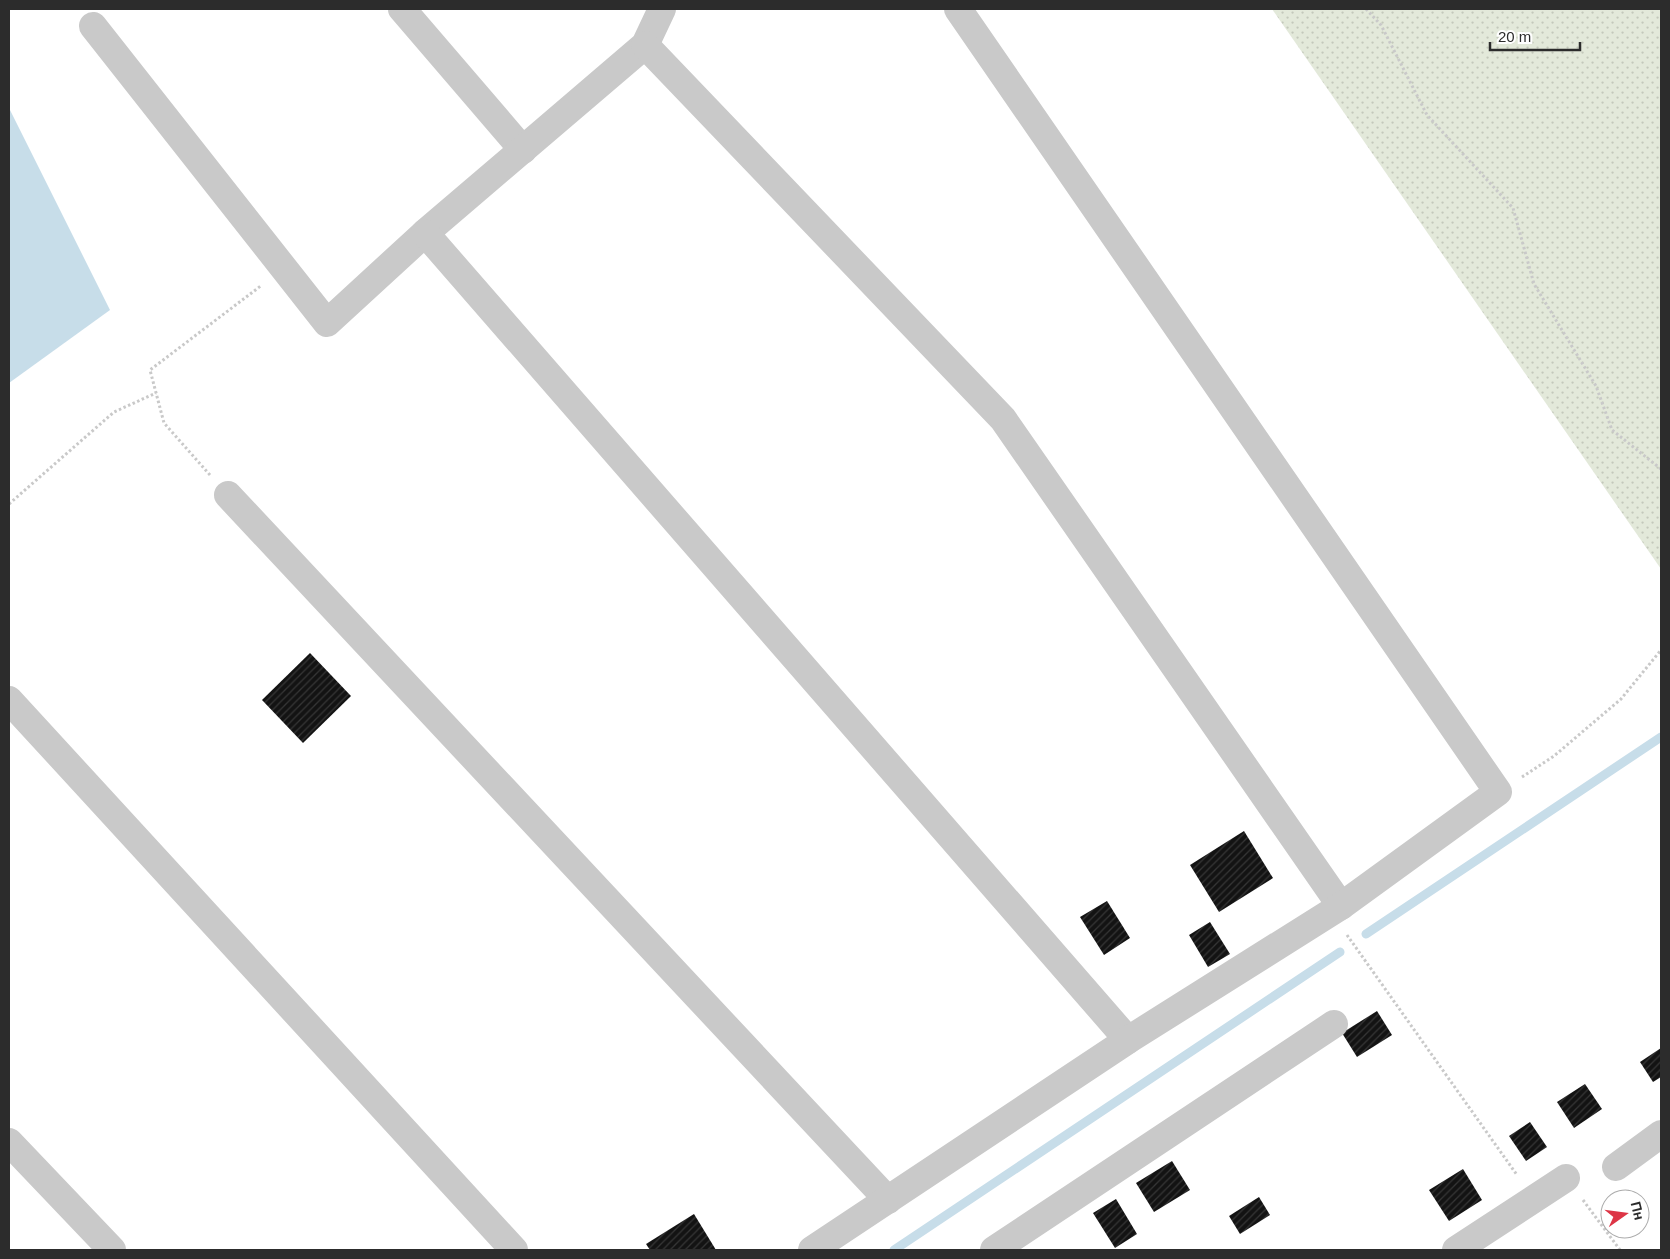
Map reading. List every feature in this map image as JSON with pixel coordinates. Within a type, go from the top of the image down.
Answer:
[{"type":"street","points":[[402,9],[523,150]]},
{"type":"street","points":[[93,26],[328,323],[425,233],[645,45],[662,9]]},
{"type":"street","points":[[812,1250],[1128,1040],[1336,909],[1498,792],[958,9]]},
{"type":"street","points":[[645,45],[1003,419],[1336,909]]},
{"type":"street","points":[[425,233],[1128,1040]]},
{"type":"street","points":[[228,495],[888,1200]]},
{"type":"street","points":[[9,700],[514,1250]]},
{"type":"street","points":[[994,1250],[1334,1024]]},
{"type":"street","points":[[1616,1167],[1661,1134]]},
{"type":"street","points":[[9,1142],[112,1250]]},
{"type":"street","points":[[1456,1250],[1566,1178]]},
{"type":"path","points":[[1366,9],[1381,25],[1428,116],[1513,208],[1534,284],[1596,386],[1612,430],[1661,469]]},
{"type":"path","points":[[228,495],[164,423],[150,370],[284,268]]},
{"type":"path","points":[[9,504],[114,412],[156,394]]},
{"type":"path","points":[[1498,792],[1554,756],[1621,699],[1661,650]]},
{"type":"path","points":[[1336,909],[1533,1199]]},
{"type":"path","points":[[1566,1178],[1620,1250]]},
{"type":"green space","points":[[1272,9],[1661,9],[1661,569]]},
{"type":"water","points":[[9,108],[110,310],[9,383]]},
{"type":"building","points":[[310,653],[351,696],[303,743],[262,700]]},
{"type":"building","points":[[1244,831],[1273,878],[1219,912],[1190,865]]},
{"type":"building","points":[[1107,901],[1130,938],[1104,955],[1080,917]]},
{"type":"building","points":[[1210,922],[1230,954],[1208,967],[1189,935]]},
{"type":"building","points":[[1377,1011],[1392,1035],[1357,1057],[1342,1033]]},
{"type":"building","points":[[1661,1048],[1661,1077],[1653,1082],[1640,1062]]},
{"type":"building","points":[[1585,1084],[1602,1109],[1574,1128],[1557,1102]]},
{"type":"building","points":[[1530,1122],[1547,1147],[1526,1161],[1509,1136]]},
{"type":"building","points":[[1172,1161],[1190,1190],[1154,1212],[1136,1183]]},
{"type":"building","points":[[1463,1169],[1482,1200],[1449,1221],[1429,1190]]},
{"type":"building","points":[[1259,1197],[1270,1215],[1240,1234],[1229,1216]]},
{"type":"building","points":[[1116,1199],[1137,1234],[1115,1248],[1093,1213]]},
{"type":"building","points":[[694,1214],[716,1250],[650,1250],[646,1244]]},
{"type":"waterway","points":[[1366,934],[1661,737]]},
{"type":"waterway","points":[[894,1250],[1340,952]]}]
